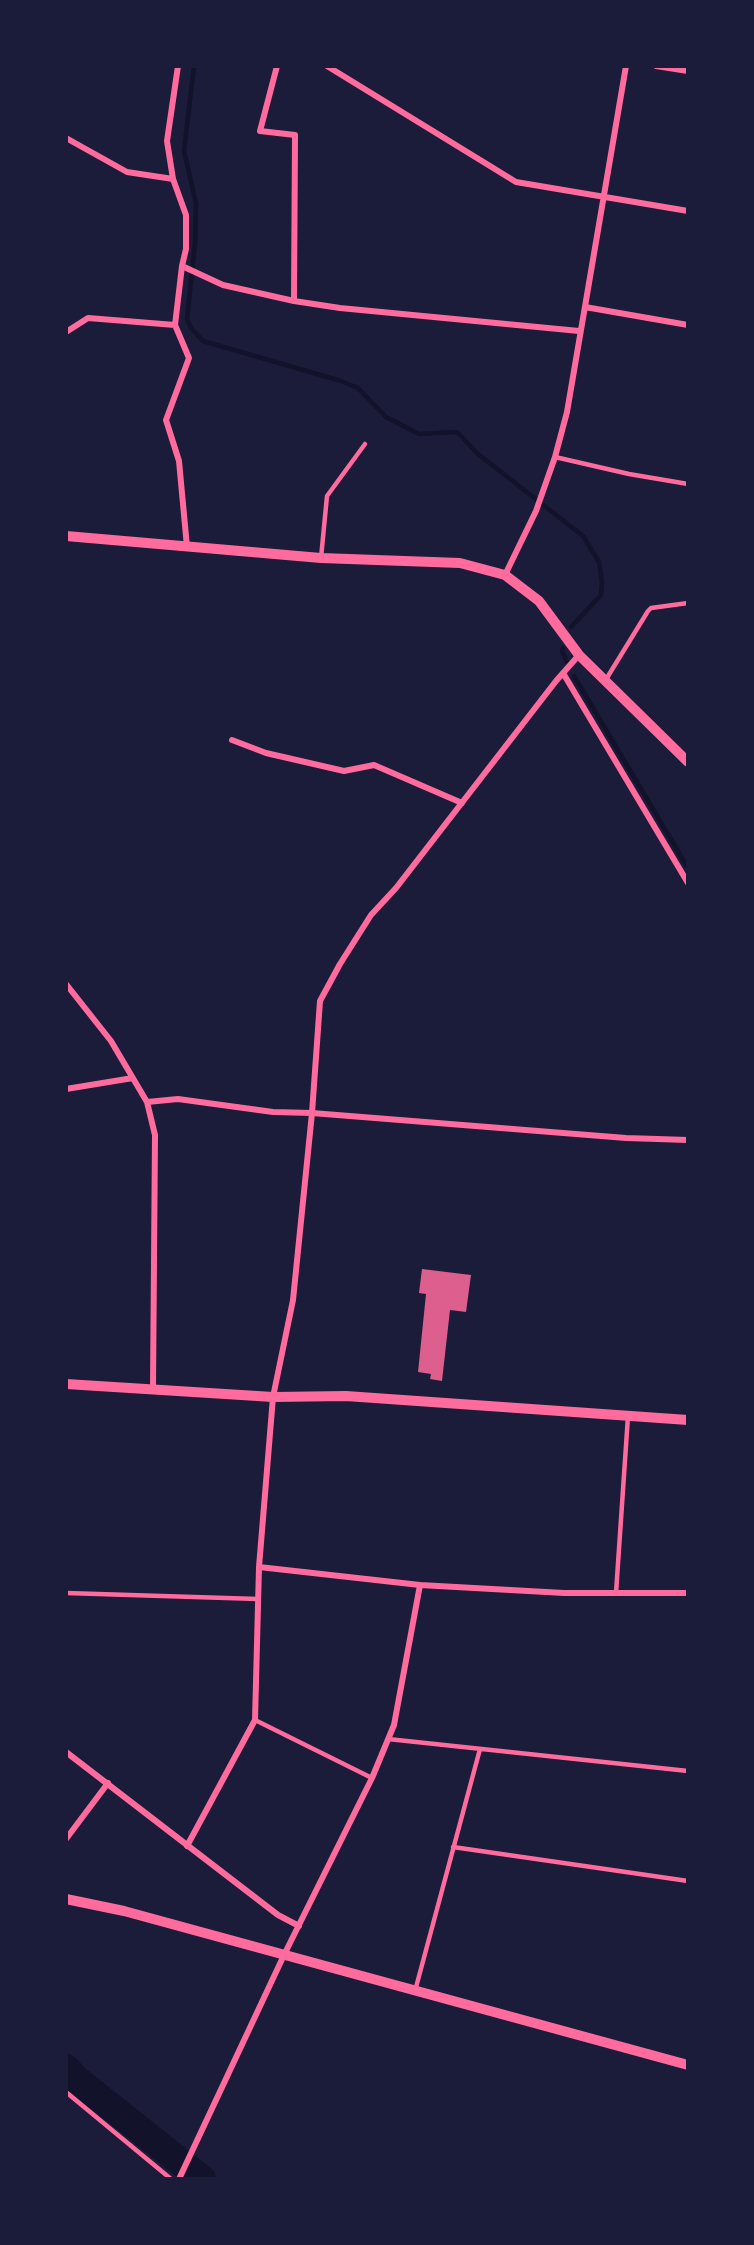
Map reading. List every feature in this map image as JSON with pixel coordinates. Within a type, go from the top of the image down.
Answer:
[{"type":"street","points":[[178,66],[167,141],[173,179],[186,215],[186,249],[175,325],[189,358],[166,420],[179,461],[187,547]]},
{"type":"street","points":[[277,66],[260,131],[295,135],[294,301]]},
{"type":"street","points":[[327,66],[516,182],[688,212]]},
{"type":"street","points":[[505,575],[536,511],[555,458],[567,411],[626,66]]},
{"type":"street","points":[[656,66],[688,71]]},
{"type":"street","points":[[66,138],[127,172],[173,179]]},
{"type":"street","points":[[182,266],[223,285],[294,301],[351,309],[579,331]]},
{"type":"street","points":[[585,308],[688,325]]},
{"type":"street","points":[[66,332],[88,318],[175,325]]},
{"type":"street","points":[[66,536],[321,558],[460,564],[505,575],[539,601],[579,655],[688,762]]},
{"type":"street","points":[[188,1846],[255,1720],[259,1567],[273,1397],[293,1300],[312,1113],[320,1001],[371,915],[396,888],[579,655]]},
{"type":"street","points":[[563,673],[688,883]]},
{"type":"street","points":[[232,740],[266,753],[344,771],[374,765],[462,803]]},
{"type":"street","points":[[66,984],[111,1041],[133,1078],[147,1102],[155,1135],[153,1388]]},
{"type":"street","points":[[66,1089],[133,1078]]},
{"type":"street","points":[[147,1102],[178,1099],[273,1112],[312,1113],[626,1138],[688,1140]]},
{"type":"street","points":[[66,1384],[273,1397],[346,1396],[688,1420]]},
{"type":"street","points":[[259,1567],[420,1585],[564,1593],[688,1593]]},
{"type":"street","points":[[179,2179],[232,2061],[372,1778],[394,1725],[420,1585]]},
{"type":"street","points":[[66,1752],[278,1915],[299,1926]]},
{"type":"street","points":[[66,1839],[108,1783]]},
{"type":"street","points":[[66,1899],[124,1911],[688,2066]]},
{"type":"lane","points":[[321,558],[327,496],[365,444]]},
{"type":"lane","points":[[555,458],[688,484]]},
{"type":"lane","points":[[605,681],[651,608],[688,603]]},
{"type":"lane","points":[[616,1593],[628,1416]]},
{"type":"lane","points":[[66,1593],[258,1599]]},
{"type":"lane","points":[[255,1720],[372,1778]]},
{"type":"lane","points":[[388,1739],[688,1771]]},
{"type":"lane","points":[[415,1991],[480,1749]]},
{"type":"lane","points":[[453,1847],[688,1881]]},
{"type":"lane","points":[[66,2092],[171,2179]]},
{"type":"building","points":[[422,1269],[471,1275],[466,1312],[450,1310],[442,1381],[430,1379],[431,1374],[418,1372],[426,1294],[419,1293]]},
{"type":"waterway","points":[[194,66],[184,151],[196,203],[195,244],[187,319],[191,328],[203,341],[358,388],[386,417],[419,434],[457,432],[478,454],[583,536],[599,562],[601,595],[571,627]]},
{"type":"waterway","points":[[563,648],[567,662]]},
{"type":"waterway","points":[[574,676],[688,868]]},
{"type":"waterway","points":[[66,2068],[76,2079],[202,2179]]}]
